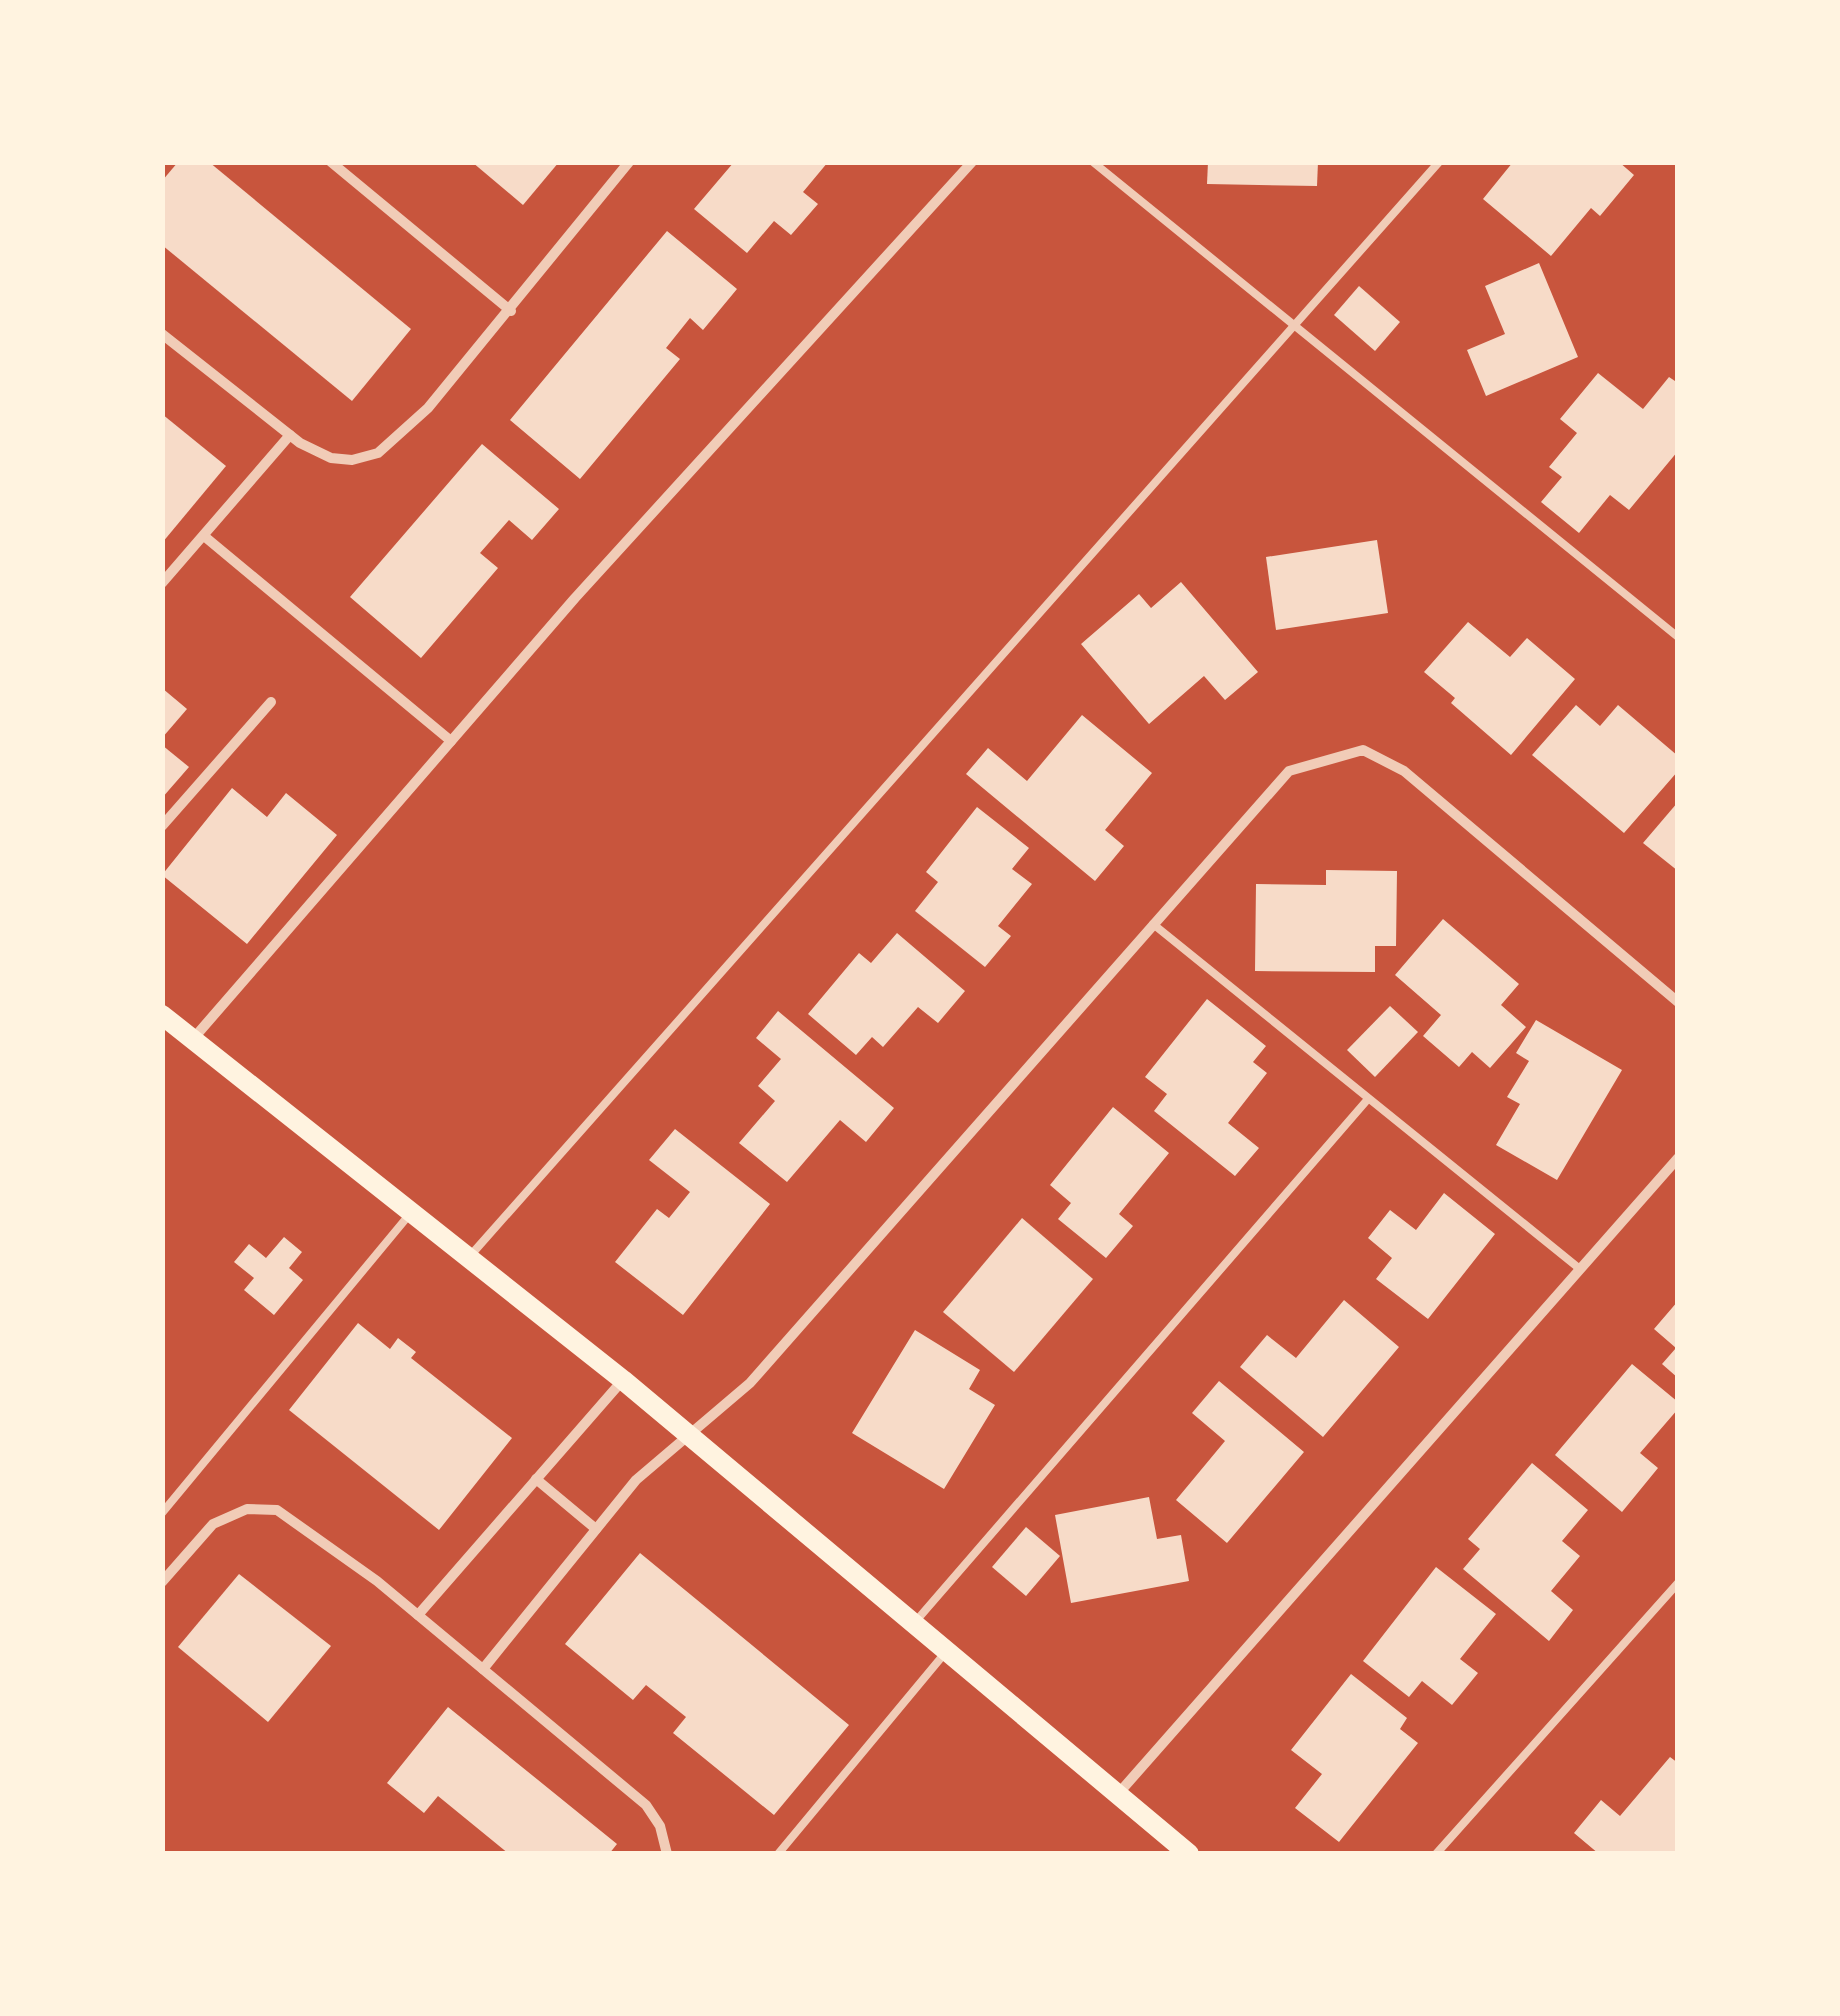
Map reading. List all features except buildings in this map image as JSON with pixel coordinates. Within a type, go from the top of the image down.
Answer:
[{"type":"main road","points":[[162,1015],[623,1380],[1189,1854]]},
{"type":"street","points":[[331,162],[511,311]]},
{"type":"street","points":[[162,334],[290,436],[331,458],[352,460],[378,453],[428,408],[511,311],[628,162]]},
{"type":"street","points":[[194,1040],[575,598],[972,162]]},
{"type":"street","points":[[162,583],[290,436]]},
{"type":"street","points":[[204,536],[451,741]]},
{"type":"street","points":[[162,826],[271,702]]},
{"type":"street","points":[[484,1669],[636,1480],[750,1383],[1289,771],[1363,750],[1404,771],[1678,1002]]},
{"type":"street","points":[[1118,1794],[1678,1158]]},
{"type":"street","points":[[418,1615],[623,1380]]},
{"type":"street","points":[[536,1479],[596,1529]]},
{"type":"street","points":[[162,1582],[212,1524],[247,1510],[277,1510],[326,1540],[646,1804],[660,1826],[667,1854]]},
{"type":"lane","points":[[1093,162],[1678,637]]},
{"type":"lane","points":[[469,1257],[1439,162]]},
{"type":"lane","points":[[1153,924],[1580,1269]]},
{"type":"lane","points":[[914,1623],[1368,1099]]},
{"type":"lane","points":[[162,1513],[412,1212]]},
{"type":"lane","points":[[1436,1854],[1678,1582]]},
{"type":"lane","points":[[778,1854],[946,1651]]}]
